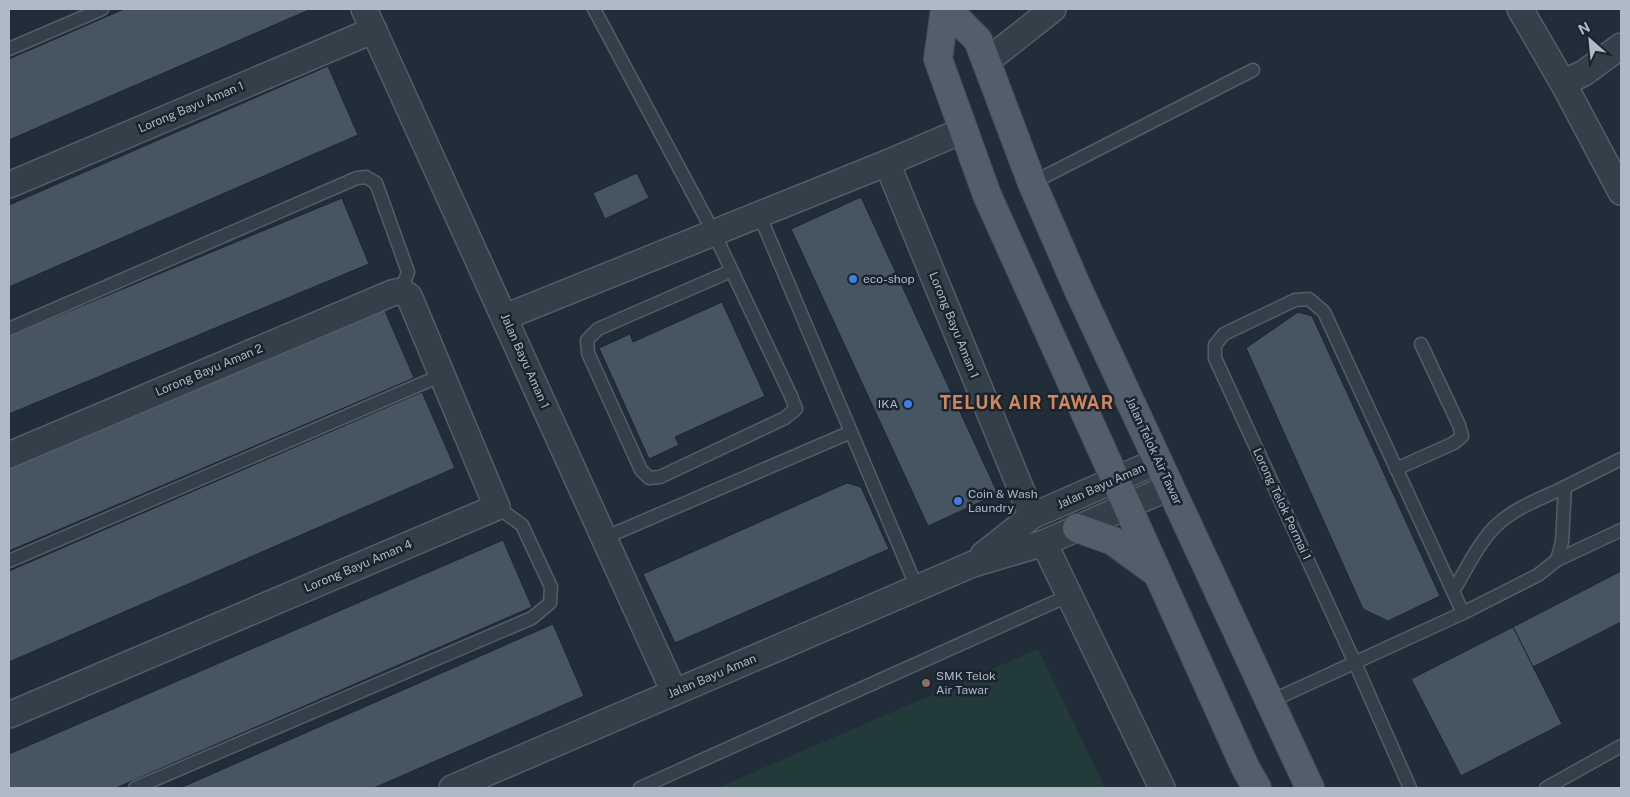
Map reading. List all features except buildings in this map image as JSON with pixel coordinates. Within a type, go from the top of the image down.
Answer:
[{"type":"main road","name":"Jalan Telok Air Tawar","points":[[946,9],[978,40],[1032,183],[1078,289],[1310,788]]},
{"type":"main road","name":"Jalan Telok Air Tawar","points":[[946,9],[938,59],[987,195],[1244,767],[1257,788]]},
{"type":"main road","points":[[1077,528],[1113,541],[1158,573]]},
{"type":"street","points":[[986,62],[1053,9]]},
{"type":"street","points":[[1520,9],[1563,83],[1621,192]]},
{"type":"street","name":"Lorong Bayu Aman 1","points":[[9,185],[369,19]]},
{"type":"street","name":"Jalan Bayu Aman 1","points":[[369,19],[674,692]]},
{"type":"street","points":[[1563,83],[1584,73],[1621,46]]},
{"type":"street","points":[[505,318],[964,130]]},
{"type":"street","name":"Lorong Bayu Aman 1","points":[[887,163],[1032,516]]},
{"type":"street","name":"Lorong Bayu Aman 2","points":[[9,455],[392,293],[405,294]]},
{"type":"street","points":[[405,294],[442,375],[497,507]]},
{"type":"street","name":"Jalan Bayu Aman","points":[[973,564],[1032,516],[1158,460]]},
{"type":"street","name":"Jalan Bayu Aman","points":[[452,788],[973,564],[1044,542],[1170,487]]},
{"type":"street","name":"Lorong Bayu Aman 4","points":[[9,715],[497,507]]},
{"type":"street","points":[[1044,542],[1162,788]]},
{"type":"lane","points":[[9,49],[102,9]]},
{"type":"lane","points":[[594,9],[714,233],[796,409],[785,418],[669,473],[660,477],[649,478],[641,470],[588,353],[587,340],[598,329],[731,271]]},
{"type":"lane","points":[[1032,183],[1254,70]]},
{"type":"lane","points":[[9,329],[357,178],[366,177],[376,183],[408,272],[405,294]]},
{"type":"lane","points":[[759,214],[917,588]]},
{"type":"lane","name":"Lorong Telok Permai 1","points":[[1396,469],[1324,312],[1309,298],[1295,300],[1224,334],[1215,345],[1215,358],[1355,662],[1410,788]]},
{"type":"lane","points":[[1421,344],[1459,425],[1462,436],[1454,443],[1396,469],[1463,613]]},
{"type":"lane","points":[[9,561],[442,375]]},
{"type":"lane","points":[[604,538],[851,432]]},
{"type":"lane","points":[[1453,591],[1497,524],[1520,509],[1621,459]]},
{"type":"lane","points":[[1557,560],[1562,542],[1565,487]]},
{"type":"lane","points":[[135,788],[532,618],[550,603],[551,587],[522,525],[497,507]]},
{"type":"lane","points":[[1269,702],[1463,613],[1538,575],[1557,560],[1621,530]]},
{"type":"lane","points":[[640,788],[1070,595]]},
{"type":"lane","points":[[1546,788],[1621,746]]},
{"type":"green space","points":[[1038,649],[1105,788],[717,788]]},
{"type":"place","name":"eco-shop","points":[[853,279]]},
{"type":"place","name":"IKA","points":[[908,404]]},
{"type":"place","name":"Coin & Wash Laundry","points":[[958,501]]},
{"type":"place","name":"SMK Telok Air Tawar","points":[[926,683]]},
{"type":"district","name":"TELUK AIR TAWAR","points":[[1027,403]]}]
